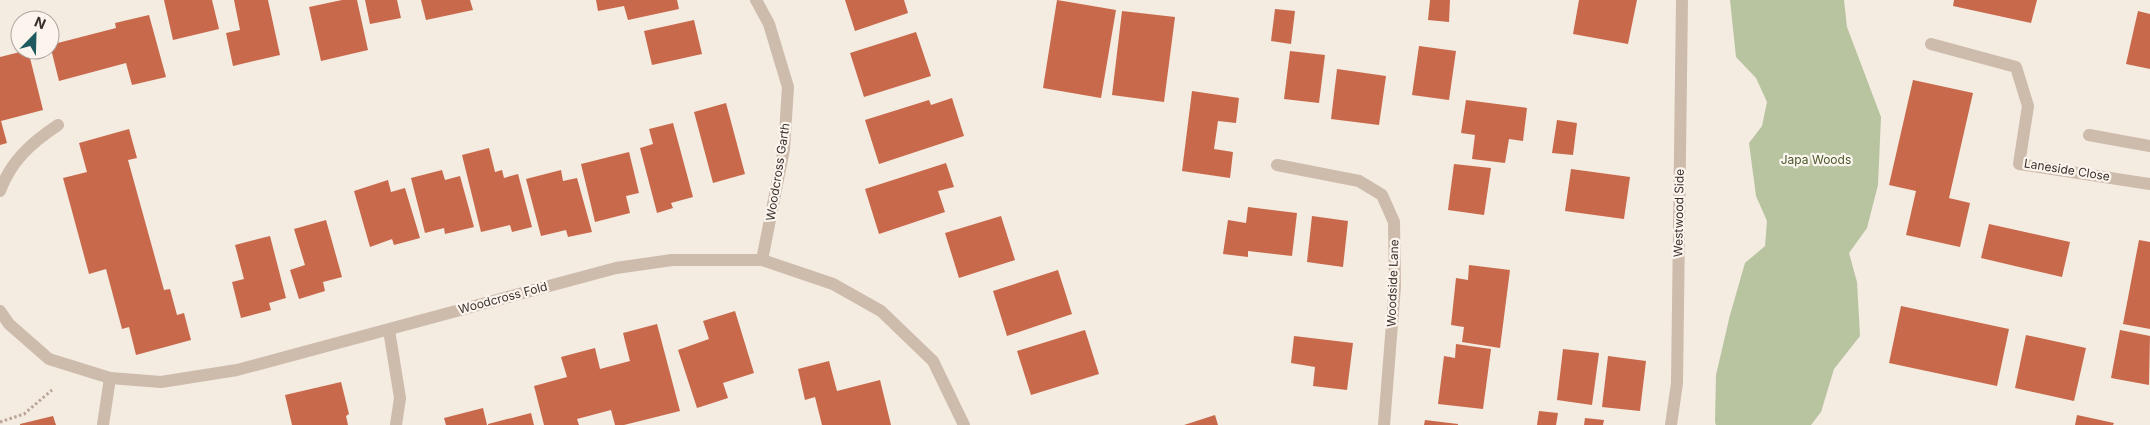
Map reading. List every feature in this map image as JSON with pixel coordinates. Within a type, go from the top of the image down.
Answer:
[{"type":"street","name":"Woodcross Garth","points":[[756,0],[770,24],[788,86],[784,148],[762,260]]},
{"type":"street","name":"Westwood Side","points":[[1671,425],[1677,384],[1682,0]]},
{"type":"street","name":"Laneside Close","points":[[1931,44],[2016,67],[2028,106],[2019,164],[2150,184]]},
{"type":"street","points":[[0,191],[12,167],[23,152],[38,138],[58,125]]},
{"type":"street","points":[[2089,134],[2150,146]]},
{"type":"street","name":"Woodside Lane","points":[[1277,165],[1359,181],[1382,195],[1394,222],[1396,286],[1384,425]]},
{"type":"street","name":"Woodcross Fold","points":[[0,310],[9,324],[49,359],[110,378],[161,382],[237,370],[616,268],[672,260],[762,260],[832,284],[881,311],[933,361],[964,425]]},
{"type":"street","points":[[389,330],[400,398],[396,425]]},
{"type":"street","points":[[103,425],[110,378]]},
{"type":"path","points":[[0,422],[24,414],[57,386],[66,364]]},
{"type":"green space","name":"Japa Woods","points":[[1730,0],[1844,0],[1847,27],[1881,117],[1878,185],[1867,228],[1849,253],[1857,282],[1860,336],[1834,369],[1821,412],[1811,425],[1716,425],[1715,422],[1716,375],[1730,315],[1745,263],[1765,246],[1767,221],[1756,196],[1749,143],[1762,126],[1767,102],[1756,78],[1736,57]]},
{"type":"building","points":[[164,0],[212,0],[219,29],[173,40]]},
{"type":"building","points":[[234,0],[268,0],[280,55],[233,66],[226,33],[240,30]]},
{"type":"building","points":[[342,0],[357,0],[368,50],[321,61],[309,7]]},
{"type":"building","points":[[365,0],[397,0],[401,18],[370,24]]},
{"type":"building","points":[[421,0],[470,0],[473,10],[426,20]]},
{"type":"building","points":[[596,0],[677,0],[679,9],[628,20],[624,6],[598,11]]},
{"type":"building","points":[[845,0],[904,0],[908,13],[855,31]]},
{"type":"building","points":[[1057,0],[1116,10],[1101,98],[1043,88]]},
{"type":"building","points":[[1430,0],[1450,0],[1449,22],[1428,20]]},
{"type":"building","points":[[1579,0],[1637,0],[1628,44],[1573,34]]},
{"type":"building","points":[[1954,0],[2037,0],[2031,23],[1953,6]]},
{"type":"building","points":[[1275,9],[1295,11],[1291,44],[1271,41]]},
{"type":"building","points":[[1122,11],[1175,17],[1164,102],[1112,95]]},
{"type":"building","points":[[2138,11],[2150,14],[2150,69],[2126,64]]},
{"type":"building","points":[[149,15],[166,77],[132,85],[126,63],[59,81],[54,60],[60,60],[60,42],[116,28],[115,23]]},
{"type":"building","points":[[694,20],[702,54],[652,65],[644,31]]},
{"type":"building","points":[[916,32],[931,76],[864,97],[850,53]]},
{"type":"building","points":[[1419,46],[1456,51],[1449,100],[1412,95]]},
{"type":"building","points":[[1290,51],[1325,55],[1319,103],[1284,99]]},
{"type":"building","points":[[10,54],[10,60],[30,60],[43,110],[1,121],[7,143],[0,145],[0,57]]},
{"type":"building","points":[[1337,69],[1386,76],[1379,125],[1331,119]]},
{"type":"building","points":[[1913,80],[1973,93],[1949,198],[1970,203],[1960,247],[1906,235],[1916,191],[1889,185]]},
{"type":"building","points":[[1192,91],[1239,98],[1236,123],[1218,121],[1214,149],[1233,152],[1230,178],[1182,171]]},
{"type":"building","points":[[952,98],[964,136],[879,164],[865,120],[929,100],[931,105]]},
{"type":"building","points":[[1466,100],[1527,108],[1523,141],[1509,139],[1505,163],[1472,159],[1475,135],[1461,133]]},
{"type":"building","points":[[726,103],[745,174],[713,183],[694,112]]},
{"type":"building","points":[[1557,120],[1577,123],[1573,155],[1552,153]]},
{"type":"building","points":[[673,123],[693,197],[671,203],[673,208],[657,213],[640,148],[653,144],[649,129]]},
{"type":"building","points":[[129,129],[137,158],[128,160],[164,290],[170,289],[177,315],[184,313],[191,340],[136,355],[129,327],[122,329],[106,269],[89,274],[63,178],[87,172],[79,143]]},
{"type":"building","points":[[489,148],[495,172],[502,170],[504,178],[518,174],[532,227],[512,232],[510,225],[481,232],[462,155]]},
{"type":"building","points":[[629,152],[639,193],[626,196],[630,213],[595,222],[581,164]]},
{"type":"building","points":[[946,163],[954,187],[938,191],[945,212],[879,234],[865,189]]},
{"type":"building","points":[[1454,164],[1491,168],[1484,215],[1448,210]]},
{"type":"building","points":[[1571,169],[1630,177],[1624,219],[1565,211]]},
{"type":"building","points":[[442,170],[445,180],[460,176],[474,227],[445,234],[444,228],[425,233],[411,178]]},
{"type":"building","points":[[561,170],[563,181],[577,178],[592,232],[568,237],[566,230],[541,236],[526,179]]},
{"type":"building","points":[[388,180],[391,192],[405,188],[420,238],[394,245],[392,239],[370,247],[354,191]]},
{"type":"building","points":[[1248,207],[1297,213],[1292,256],[1248,251],[1248,257],[1223,254],[1228,220],[1246,223]]},
{"type":"building","points":[[1001,216],[1015,260],[959,278],[945,233]]},
{"type":"building","points":[[1312,216],[1348,221],[1343,267],[1307,262]]},
{"type":"building","points":[[326,220],[342,277],[323,282],[325,291],[299,299],[290,270],[305,265],[294,229]]},
{"type":"building","points":[[1989,224],[2070,242],[2062,277],[1981,258]]},
{"type":"building","points":[[270,236],[286,298],[269,303],[271,310],[241,318],[232,282],[244,279],[235,245]]},
{"type":"building","points":[[2139,240],[2150,242],[2150,329],[2123,324]]},
{"type":"building","points":[[1469,265],[1510,270],[1500,348],[1462,342],[1464,327],[1451,325],[1456,278],[1468,280]]},
{"type":"building","points":[[1058,270],[1072,314],[1007,336],[993,291]]},
{"type":"building","points":[[1901,306],[2009,329],[1997,386],[1889,363]]},
{"type":"building","points":[[735,311],[754,373],[723,383],[728,398],[697,408],[678,350],[709,339],[703,321]]},
{"type":"building","points":[[657,324],[680,411],[624,425],[615,425],[611,410],[577,419],[579,425],[544,425],[534,386],[567,377],[561,357],[595,348],[600,369],[630,361],[623,333]]},
{"type":"building","points":[[1085,330],[1099,374],[1031,395],[1017,351]]},
{"type":"building","points":[[2120,330],[2150,336],[2149,385],[2111,378]]},
{"type":"building","points":[[2026,335],[2086,348],[2074,401],[2015,388]]},
{"type":"building","points":[[1294,336],[1353,343],[1347,390],[1313,386],[1315,367],[1291,363]]},
{"type":"building","points":[[1456,344],[1491,349],[1483,409],[1438,404],[1444,356],[1455,358]]},
{"type":"building","points":[[1563,349],[1599,353],[1592,405],[1557,400]]},
{"type":"building","points":[[1608,356],[1646,361],[1640,411],[1602,407]]},
{"type":"building","points":[[829,361],[837,391],[880,380],[891,425],[822,425],[815,397],[805,400],[798,369]]},
{"type":"building","points":[[341,382],[349,414],[346,416],[348,425],[292,425],[285,395]]},
{"type":"building","points":[[483,408],[487,425],[446,425],[444,418]]},
{"type":"building","points":[[1539,411],[1558,413],[1556,425],[1537,425]]},
{"type":"building","points":[[531,413],[534,425],[488,425],[488,424]]},
{"type":"building","points":[[1215,415],[1218,425],[1184,425]]},
{"type":"building","points":[[2077,415],[2114,423],[2113,425],[2075,425]]},
{"type":"building","points":[[53,416],[56,425],[20,425],[20,424]]},
{"type":"building","points":[[1585,418],[1604,420],[1603,425],[1584,425]]},
{"type":"building","points":[[1425,420],[1458,424],[1458,425],[1424,425]]}]
